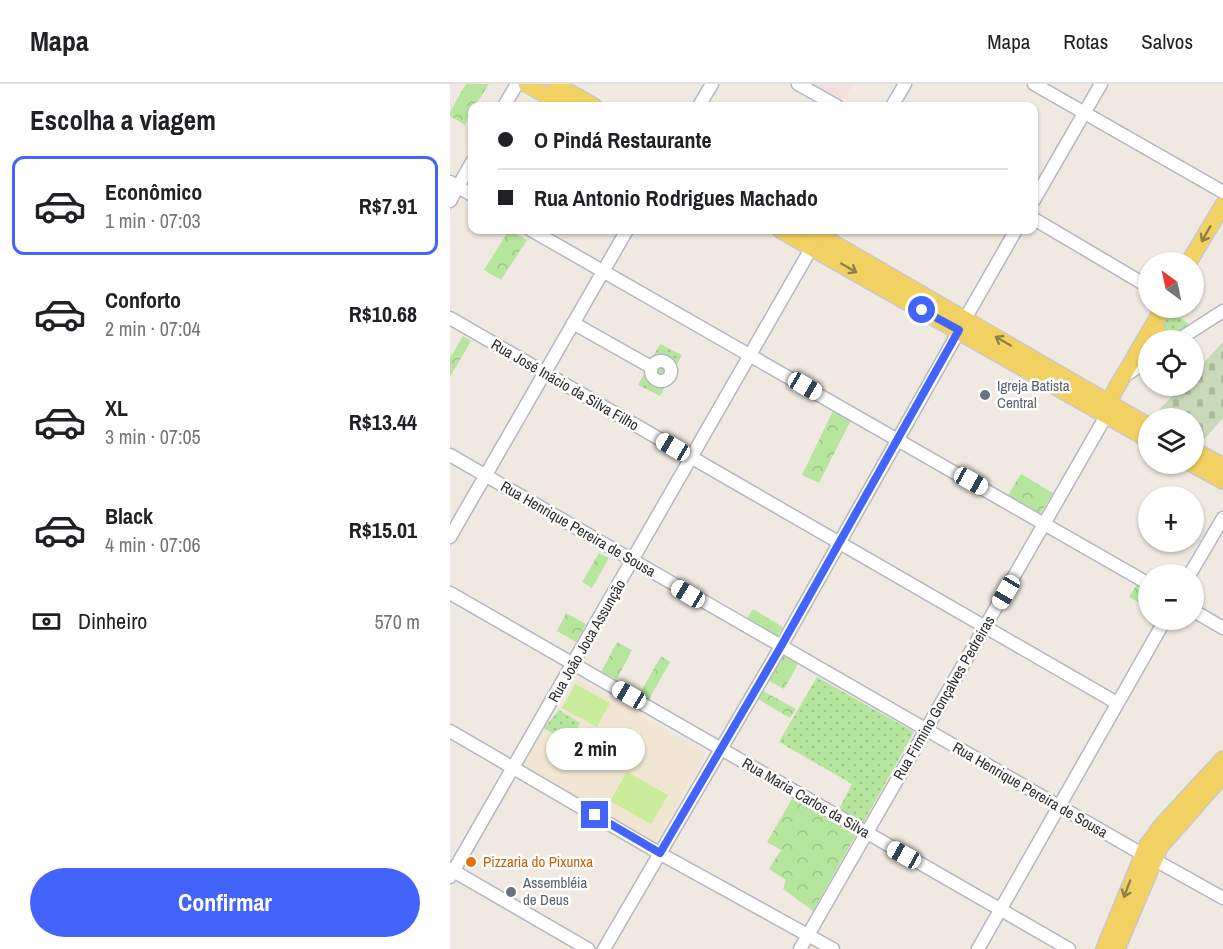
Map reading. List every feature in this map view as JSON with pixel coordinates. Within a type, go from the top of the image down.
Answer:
[{"type":"main road","points":[[526,84],[558,102]]},
{"type":"main road","points":[[555,84],[587,102]]},
{"type":"main road","points":[[1195,252],[1223,205]]},
{"type":"main road","points":[[817,235],[962,325],[1107,410],[1138,432]]},
{"type":"main road","name":"Rua Firmino Gonçalves Pedreiras","points":[[1107,410],[1158,318]]},
{"type":"main road","points":[[1107,410],[1138,422]]},
{"type":"main road","points":[[1204,461],[1223,466]]},
{"type":"main road","points":[[1204,464],[1223,481]]},
{"type":"main road","points":[[1104,949],[1117,939],[1148,857],[1171,833],[1223,759]]},
{"type":"main road","points":[[1198,794],[1223,775]]},
{"type":"street","points":[[506,102],[517,84]]},
{"type":"street","points":[[701,102],[712,84]]},
{"type":"street","points":[[798,84],[830,102]]},
{"type":"street","points":[[894,102],[905,84]]},
{"type":"street","points":[[1034,84],[1223,192]]},
{"type":"street","points":[[1038,193],[1101,84]]},
{"type":"street","points":[[450,201],[454,185],[468,167]]},
{"type":"street","points":[[454,185],[468,193]]},
{"type":"street","points":[[1038,221],[1138,280]]},
{"type":"street","points":[[538,234],[1138,577]]},
{"type":"street","points":[[450,537],[625,234]]},
{"type":"street","points":[[604,949],[719,748],[780,648],[1014,234]]},
{"type":"street","name":"Rua João Joca Assunção","points":[[451,873],[633,561],[817,235]]},
{"type":"street","points":[[1194,330],[1223,311]]},
{"type":"street","name":"Rua José Inácio da Silva Filho","points":[[450,318],[1117,703]]},
{"type":"street","points":[[573,323],[651,367]]},
{"type":"street","points":[[1126,375],[1138,367]]},
{"type":"street","name":"Rua Firmino Gonçalves Pedreiras","points":[[800,949],[1046,523],[1107,410]]},
{"type":"street","name":"Rua Henrique Pereira de Sousa","points":[[450,455],[780,648],[1058,807],[1223,898]]},
{"type":"street","points":[[1196,564],[1223,518]]},
{"type":"street","name":"Rua Maria Carlos da Silva","points":[[450,594],[1001,908],[1068,949]]},
{"type":"street","points":[[1204,617],[1223,628]]},
{"type":"street","points":[[978,949],[1159,630]]},
{"type":"street","points":[[450,731],[660,853],[833,949]]},
{"type":"street","points":[[451,873],[588,949]]},
{"type":"shaded area","points":[[811,84],[853,84],[842,102]]},
{"type":"shaded area","points":[[577,679],[706,754],[654,844],[521,769],[544,728],[569,743],[580,723],[559,710]]},
{"type":"green space","points":[[466,84],[489,84],[478,102],[468,102],[468,117],[465,125],[450,116]]},
{"type":"green space","points":[[506,234],[516,234],[527,240],[501,280],[484,270]]},
{"type":"green space","points":[[1162,318],[1180,318],[1194,327],[1189,330],[1155,330]]},
{"type":"green space","points":[[463,336],[471,341],[450,377],[450,358]]},
{"type":"green space","points":[[1223,342],[1223,418],[1204,440],[1204,408],[1161,408],[1172,396],[1204,396],[1204,362]]},
{"type":"green space","points":[[660,344],[682,355],[660,396],[638,385]]},
{"type":"green space","points":[[833,411],[851,420],[819,483],[802,475]]},
{"type":"green space","points":[[1021,474],[1053,493],[1040,514],[1008,495]]},
{"type":"green space","points":[[599,553],[609,558],[592,588],[582,582]]},
{"type":"green space","points":[[1137,584],[1138,585],[1138,602],[1129,597]]},
{"type":"green space","points":[[753,609],[783,627],[775,639],[745,621]]},
{"type":"green space","points":[[566,613],[586,624],[576,642],[557,631]]},
{"type":"green space","points":[[617,642],[632,650],[617,679],[601,672]]},
{"type":"green space","points":[[780,654],[798,664],[784,689],[766,679]]},
{"type":"green space","points":[[661,656],[670,662],[649,699],[640,693]]},
{"type":"green space","points":[[817,677],[914,732],[863,823],[839,809],[852,784],[779,742]]},
{"type":"green space","points":[[575,684],[610,703],[597,727],[562,708]]},
{"type":"green space","points":[[763,691],[796,709],[790,718],[758,699]]},
{"type":"green space","points":[[559,710],[580,723],[569,743],[544,728]]},
{"type":"green space","points":[[627,772],[668,795],[651,824],[610,801]]},
{"type":"green space","points":[[792,799],[856,835],[813,911],[783,889],[786,880],[769,869],[781,850],[767,842]]},
{"type":"place","name":"Igreja Batista Central","points":[[985,395]]},
{"type":"place","name":"Pizzaria do Pixunxa","points":[[471,862]]},
{"type":"place","name":"Assembléia de Deus","points":[[511,892]]},
{"type":"route","points":[[595,815],[660,853],[719,748],[780,648],[959,330],[922,310]]}]
